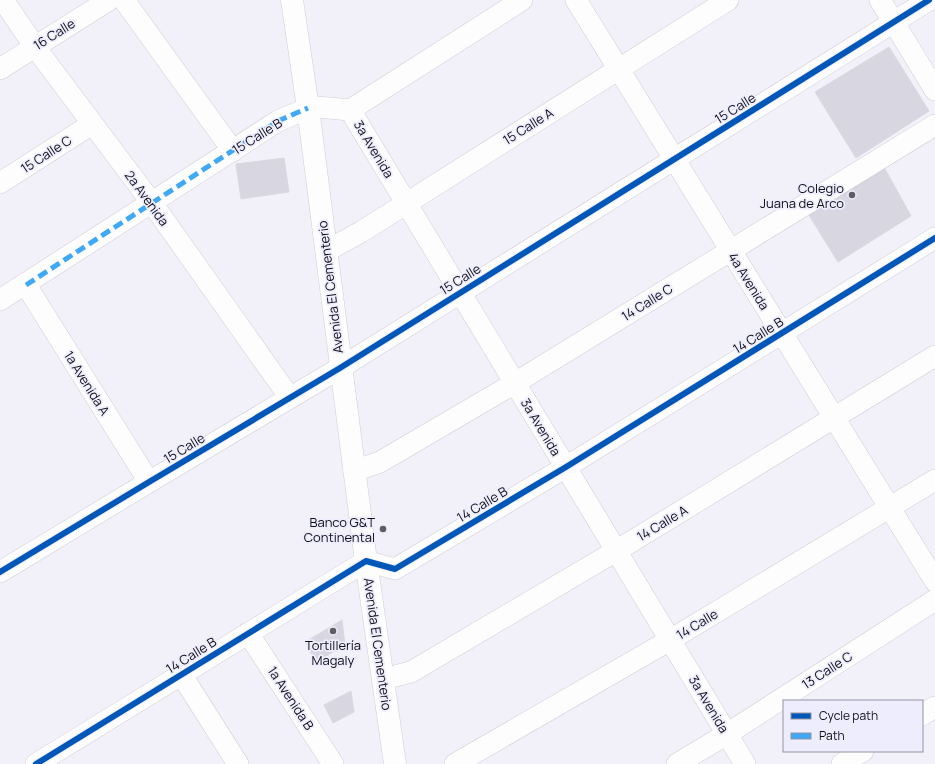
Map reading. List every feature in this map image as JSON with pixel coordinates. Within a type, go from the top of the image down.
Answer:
[{"type":"main road","name":"Avenida El Cementerio","points":[[292,0],[308,108],[340,368],[366,561],[395,764]]},
{"type":"street","name":"2a Avenida","points":[[3,0],[35,47],[152,203],[290,398]]},
{"type":"street","name":"16 Calle","points":[[0,69],[109,0]]},
{"type":"street","points":[[124,0],[233,150]]},
{"type":"street","points":[[350,110],[522,0]]},
{"type":"street","name":"4a Avenida","points":[[576,0],[935,582]]},
{"type":"street","name":"15 Calle A","points":[[326,251],[361,232],[728,0]]},
{"type":"street","points":[[880,0],[935,90]]},
{"type":"street","name":"15 Calle","points":[[0,572],[340,368],[929,0]]},
{"type":"street","name":"15 Calle B","points":[[0,300],[26,285],[278,121],[308,108],[318,107],[350,110]]},
{"type":"street","name":"3a Avenida","points":[[350,110],[745,764]]},
{"type":"street","name":"15 Calle C","points":[[0,183],[92,124]]},
{"type":"street","name":"14 Calle C","points":[[354,471],[380,462],[515,383],[935,125]]},
{"type":"street","name":"14 Calle B","points":[[36,764],[366,561],[395,569],[566,467],[935,238]]},
{"type":"street","name":"1a Avenida A","points":[[26,285],[148,482]]},
{"type":"street","name":"14 Calle A","points":[[383,679],[412,672],[616,551],[935,356]]},
{"type":"street","name":"14 Calle","points":[[456,764],[670,640],[935,480]]},
{"type":"street","name":"13 Calle C","points":[[677,764],[728,734],[935,600]]},
{"type":"street","name":"1a Avenida B","points":[[248,633],[333,764]]},
{"type":"street","points":[[181,674],[238,764]]},
{"type":"street","points":[[923,714],[935,707]]},
{"type":"street","points":[[842,764],[861,752]]},
{"type":"building","points":[[889,47],[929,111],[856,158],[815,92]]},
{"type":"building","points":[[284,158],[289,192],[241,199],[236,164]]},
{"type":"building","points":[[884,167],[911,216],[838,262],[807,212]]},
{"type":"building","name":"Tortillería Magaly","points":[[342,620],[345,645],[316,662],[305,642]]},
{"type":"building","points":[[351,691],[354,712],[333,723],[324,705]]},
{"type":"marked path","points":[[26,285],[278,121],[308,108]]},
{"type":"cycle path","points":[[0,572],[340,368],[929,0]]},
{"type":"cycle path","points":[[36,764],[366,561],[395,569],[566,467],[935,238]]},
{"type":"place","name":"Colegio Juana de Arco","points":[[852,195]]},
{"type":"place","name":"Banco G&T Continental","points":[[383,529]]},
{"type":"place","name":"Tortillería Magaly","points":[[333,631]]}]
